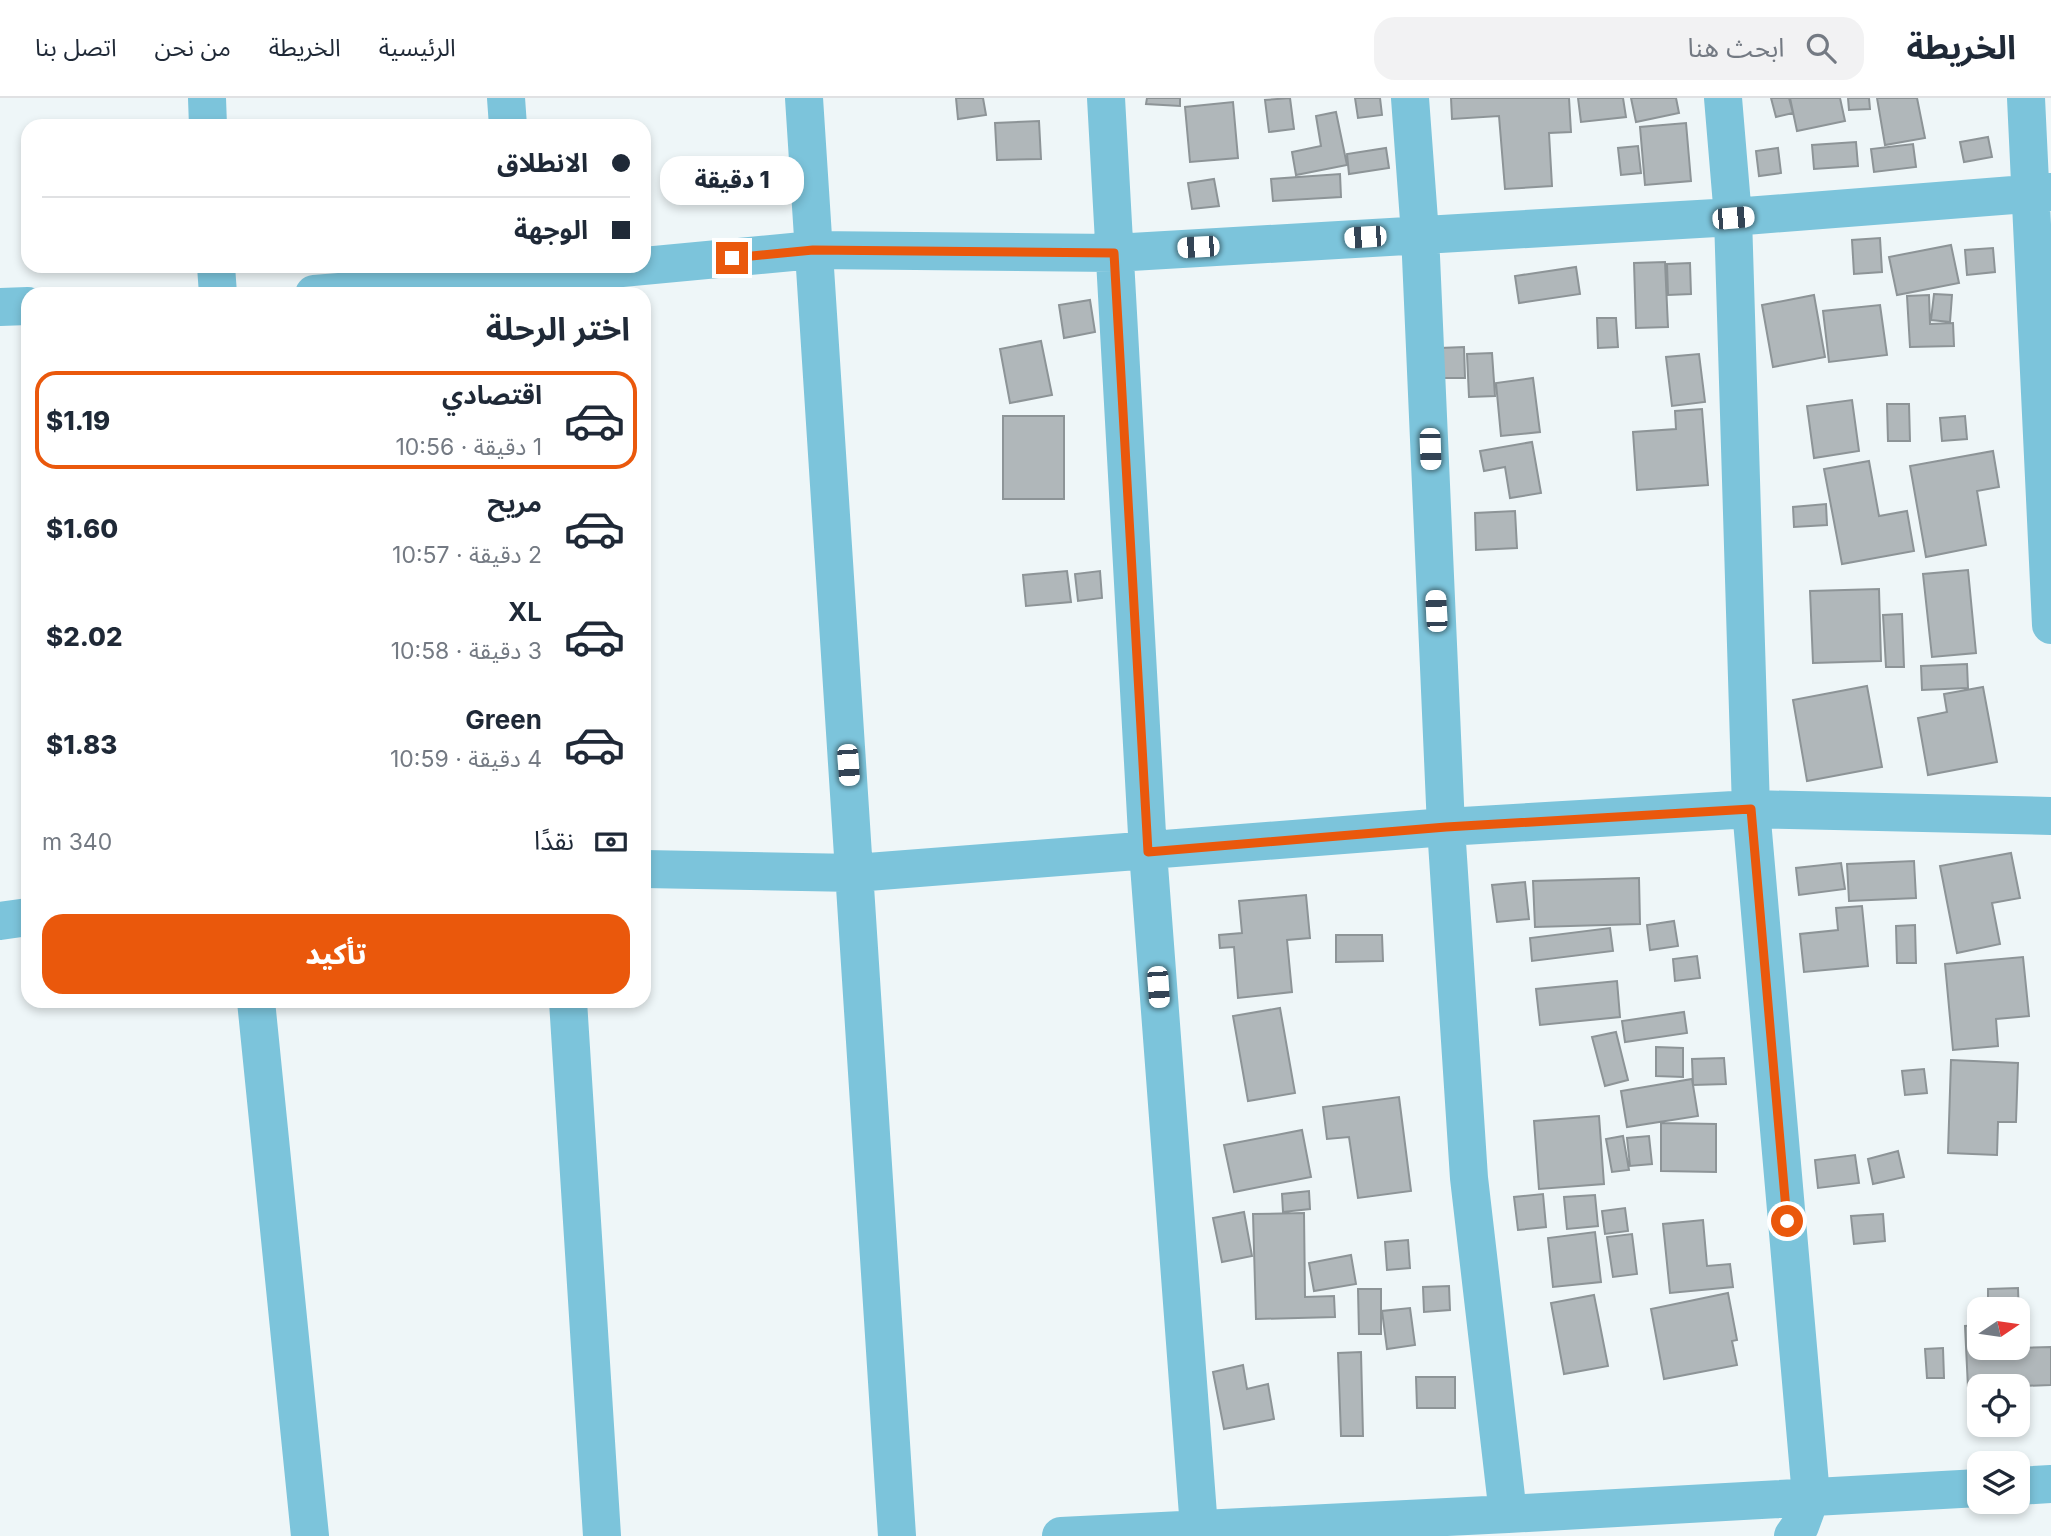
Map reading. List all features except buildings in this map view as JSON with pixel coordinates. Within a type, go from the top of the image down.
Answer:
[{"type":"street","points":[[206,98],[208,119]]},
{"type":"street","points":[[506,98],[508,119]]},
{"type":"street","points":[[804,98],[897,1536]]},
{"type":"street","points":[[1105,98],[1148,852],[1199,1528]]},
{"type":"street","points":[[1410,98],[1420,233],[1446,827],[1469,1178],[1508,1514]]},
{"type":"street","points":[[1723,98],[1733,218],[1751,809],[1811,1496],[1800,1526],[1793,1536]]},
{"type":"street","points":[[2025,98],[2041,192],[2051,625]]},
{"type":"street","points":[[651,266],[813,250],[1114,253],[1420,233],[1733,218],[2041,192]]},
{"type":"street","points":[[409,287],[578,273]]},
{"type":"street","points":[[0,307],[21,306]]},
{"type":"street","points":[[651,869],[855,873],[1446,827],[1751,809],[2051,816]]},
{"type":"street","points":[[0,921],[21,918]]},
{"type":"street","points":[[257,1008],[310,1536]]},
{"type":"street","points":[[568,1008],[602,1536]]},
{"type":"street","points":[[2030,1485],[2051,1484]]},
{"type":"street","points":[[1060,1536],[1967,1489]]},
{"type":"route","points":[[732,258],[813,250],[1114,253],[1148,852],[1446,827],[1751,809],[1787,1221]]}]
